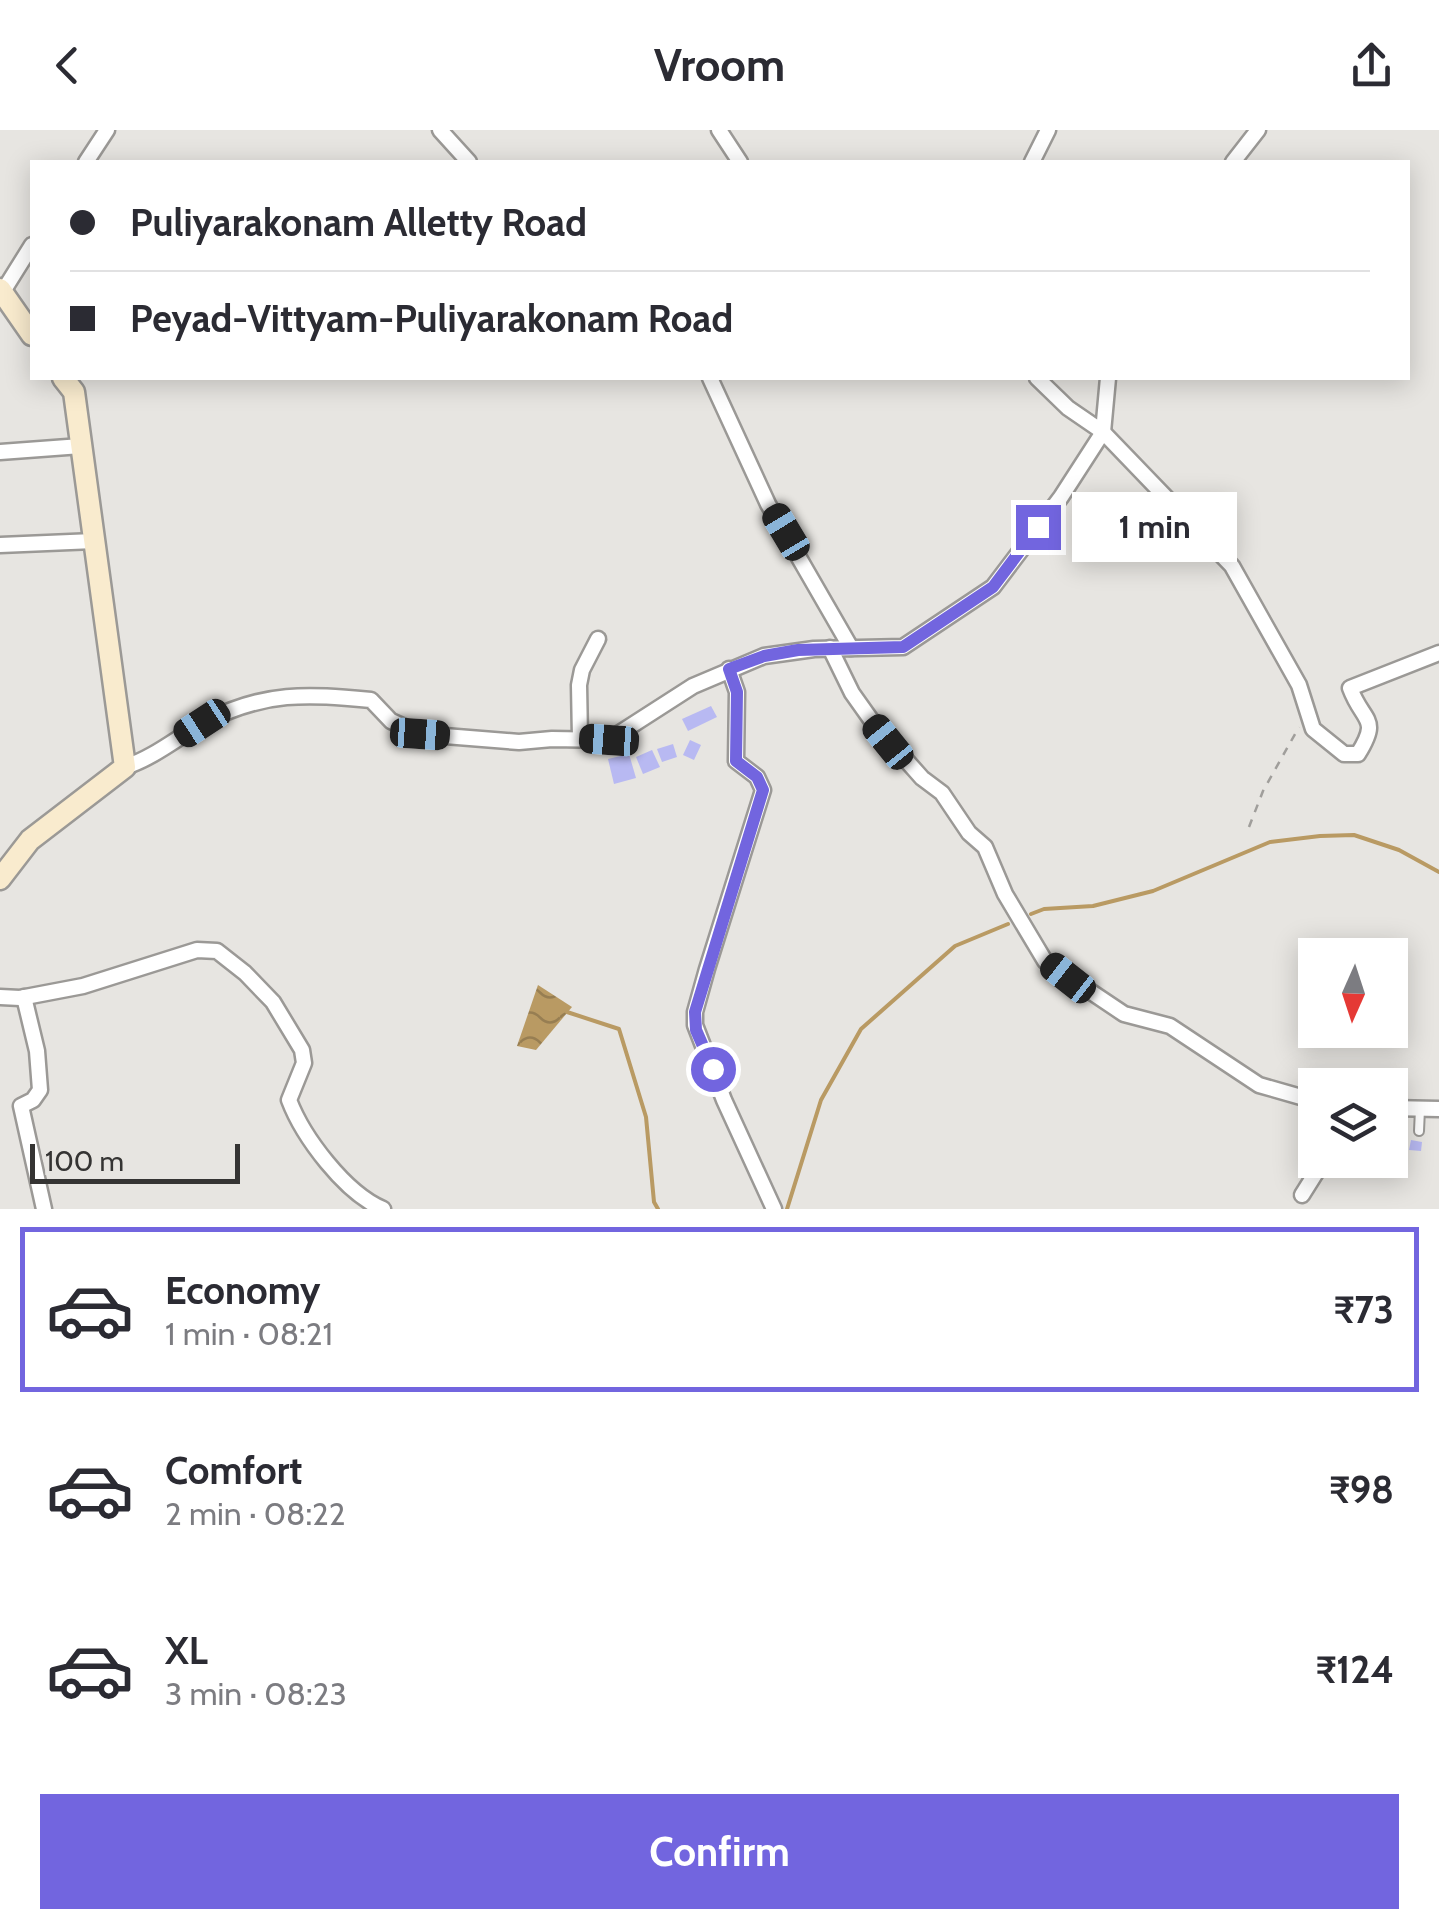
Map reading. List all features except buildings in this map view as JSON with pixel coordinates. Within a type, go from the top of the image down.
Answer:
[{"type":"main road","points":[[1,291],[30,331]]},
{"type":"main road","points":[[0,879],[30,840],[125,766],[74,392],[68,380]]},
{"type":"street","points":[[87,160],[107,130]]},
{"type":"street","points":[[440,130],[467,160]]},
{"type":"street","points":[[719,130],[739,160]]},
{"type":"street","points":[[1033,160],[1048,130]]},
{"type":"street","points":[[1236,160],[1258,130]]},
{"type":"street","points":[[1,291],[30,249]]},
{"type":"street","points":[[711,380],[768,504],[851,648]]},
{"type":"street","points":[[1039,380],[1068,408],[1103,432],[1232,566],[1298,685],[1313,729],[1344,754],[1358,754],[1370,734],[1370,724],[1350,688],[1439,653]]},
{"type":"street","points":[[125,766],[146,760],[202,723],[233,708],[300,694],[371,700],[391,722],[420,734],[520,742],[609,740],[665,702],[764,656],[830,648],[903,647],[993,587],[1062,497],[1103,432],[1108,380]]},
{"type":"street","points":[[0,452],[81,446]]},
{"type":"street","points":[[0,544],[94,541]]},
{"type":"street","points":[[580,738],[579,685],[598,639]]},
{"type":"street","points":[[830,648],[852,693],[874,724],[922,778],[942,793],[969,833],[985,847],[1005,894],[1045,960],[1124,1014],[1170,1026],[1260,1085],[1298,1097]]},
{"type":"street","points":[[729,669],[737,692],[736,761],[757,777],[763,790],[706,969],[695,1025],[774,1209]]},
{"type":"street","points":[[0,997],[24,997],[83,986],[197,950],[217,951],[273,1002],[302,1050],[304,1063],[289,1100],[298,1125],[339,1175],[383,1209]]},
{"type":"street","points":[[24,997],[37,1051],[40,1090],[21,1106],[22,1122],[44,1209]]},
{"type":"street","points":[[1408,1109],[1439,1110]]},
{"type":"street","points":[[1302,1195],[1313,1178]]},
{"type":"lane","points":[[1419,1131],[1420,1109]]},
{"type":"path","points":[[1249,827],[1263,791],[1307,712]]},
{"type":"water","points":[[538,985],[572,1007],[536,1050],[517,1046]]},
{"type":"waterway","points":[[1031,914],[1044,909],[1093,906],[1153,891],[1270,842],[1320,836],[1354,835],[1399,850],[1439,872]]},
{"type":"waterway","points":[[787,1209],[821,1100],[861,1029],[955,946],[1008,924]]},
{"type":"waterway","points":[[567,1012],[619,1029],[646,1117],[654,1202],[658,1209]]},
{"type":"route","points":[[713,1069],[696,1030],[695,1012],[763,790],[757,777],[736,761],[737,692],[729,669],[764,656],[798,650],[903,647],[993,587],[1038,527]]}]
